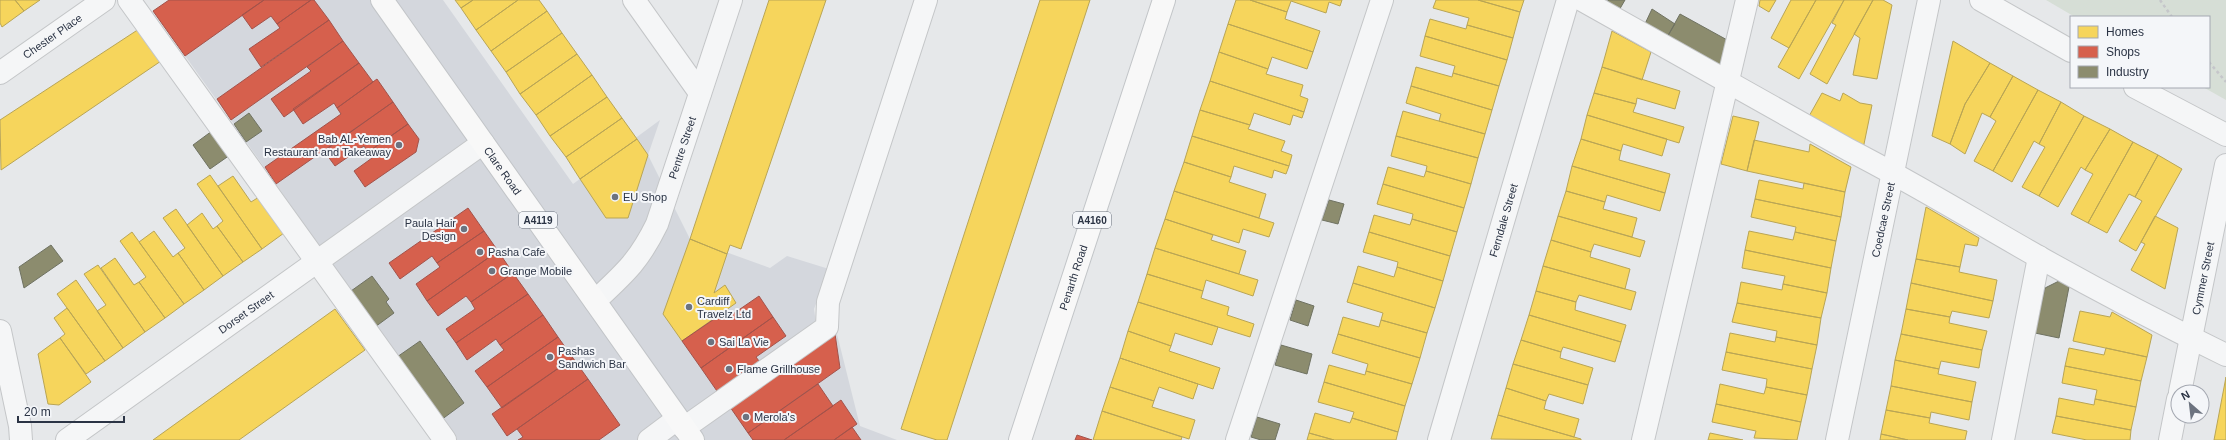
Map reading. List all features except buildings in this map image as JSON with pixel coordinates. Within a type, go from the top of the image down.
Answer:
[{"type":"main road","name":"Clare Road","points":[[382,0],[685,429]]},
{"type":"main road","name":"Penarth Road","points":[[1020,440],[1164,0]]},
{"type":"street","name":"Chester Place","points":[[0,73],[104,0]]},
{"type":"street","points":[[129,0],[318,261],[445,440]]},
{"type":"street","points":[[634,0],[700,93]]},
{"type":"street","name":"Pentre Street","points":[[595,301],[628,271],[644,250],[657,224],[731,0]]},
{"type":"street","points":[[648,440],[685,429],[827,327],[828,302],[926,0]]},
{"type":"street","points":[[1237,440],[1382,0]]},
{"type":"street","name":"Ferndale Street","points":[[1439,440],[1568,0]]},
{"type":"street","points":[[1582,0],[1726,82],[1893,172],[2039,257],[2226,355]]},
{"type":"street","points":[[1643,440],[1746,0]]},
{"type":"street","name":"Coedcae Street","points":[[1837,440],[1929,0]]},
{"type":"street","points":[[1981,0],[2070,50]]},
{"type":"street","points":[[2137,88],[2226,135]]},
{"type":"street","name":"Dorset Street","points":[[67,440],[483,143]]},
{"type":"street","name":"Cymmer Street","points":[[2182,384],[2226,165]]},
{"type":"street","points":[[2003,440],[2039,257]]},
{"type":"street","points":[[0,331],[20,426],[21,440]]},
{"type":"street","points":[[2170,440],[2173,424]]},
{"type":"path","points":[[2160,0],[2171,16]]},
{"type":"path","points":[[2210,63],[2226,82]]},
{"type":"shaded area","points":[[169,0],[443,0],[573,184],[660,120],[648,155],[690,239],[770,268],[787,256],[829,269],[814,309],[816,323],[837,334],[860,426],[897,440],[455,440],[153,11]]},
{"type":"shaded area","points":[[2046,0],[2226,0],[2226,100],[2205,88],[2210,88],[2210,16],[2073,16]]},
{"type":"place","name":"Bab AL-Yemen Restaurant and Takeaway","points":[[399,145]]},
{"type":"place","name":"EU Shop","points":[[615,197]]},
{"type":"place","name":"Paula Hair Design","points":[[464,229]]},
{"type":"place","name":"Pasha Cafe","points":[[480,252]]},
{"type":"place","name":"Grange Mobile","points":[[492,271]]},
{"type":"place","name":"Cardiff Travelz Ltd","points":[[689,307]]},
{"type":"place","name":"Sai La Vie","points":[[711,342]]},
{"type":"place","name":"Pashas Sandwich Bar","points":[[550,357]]},
{"type":"place","name":"Flame Grillhouse","points":[[729,369]]},
{"type":"place","name":"Merola's","points":[[746,417]]}]
